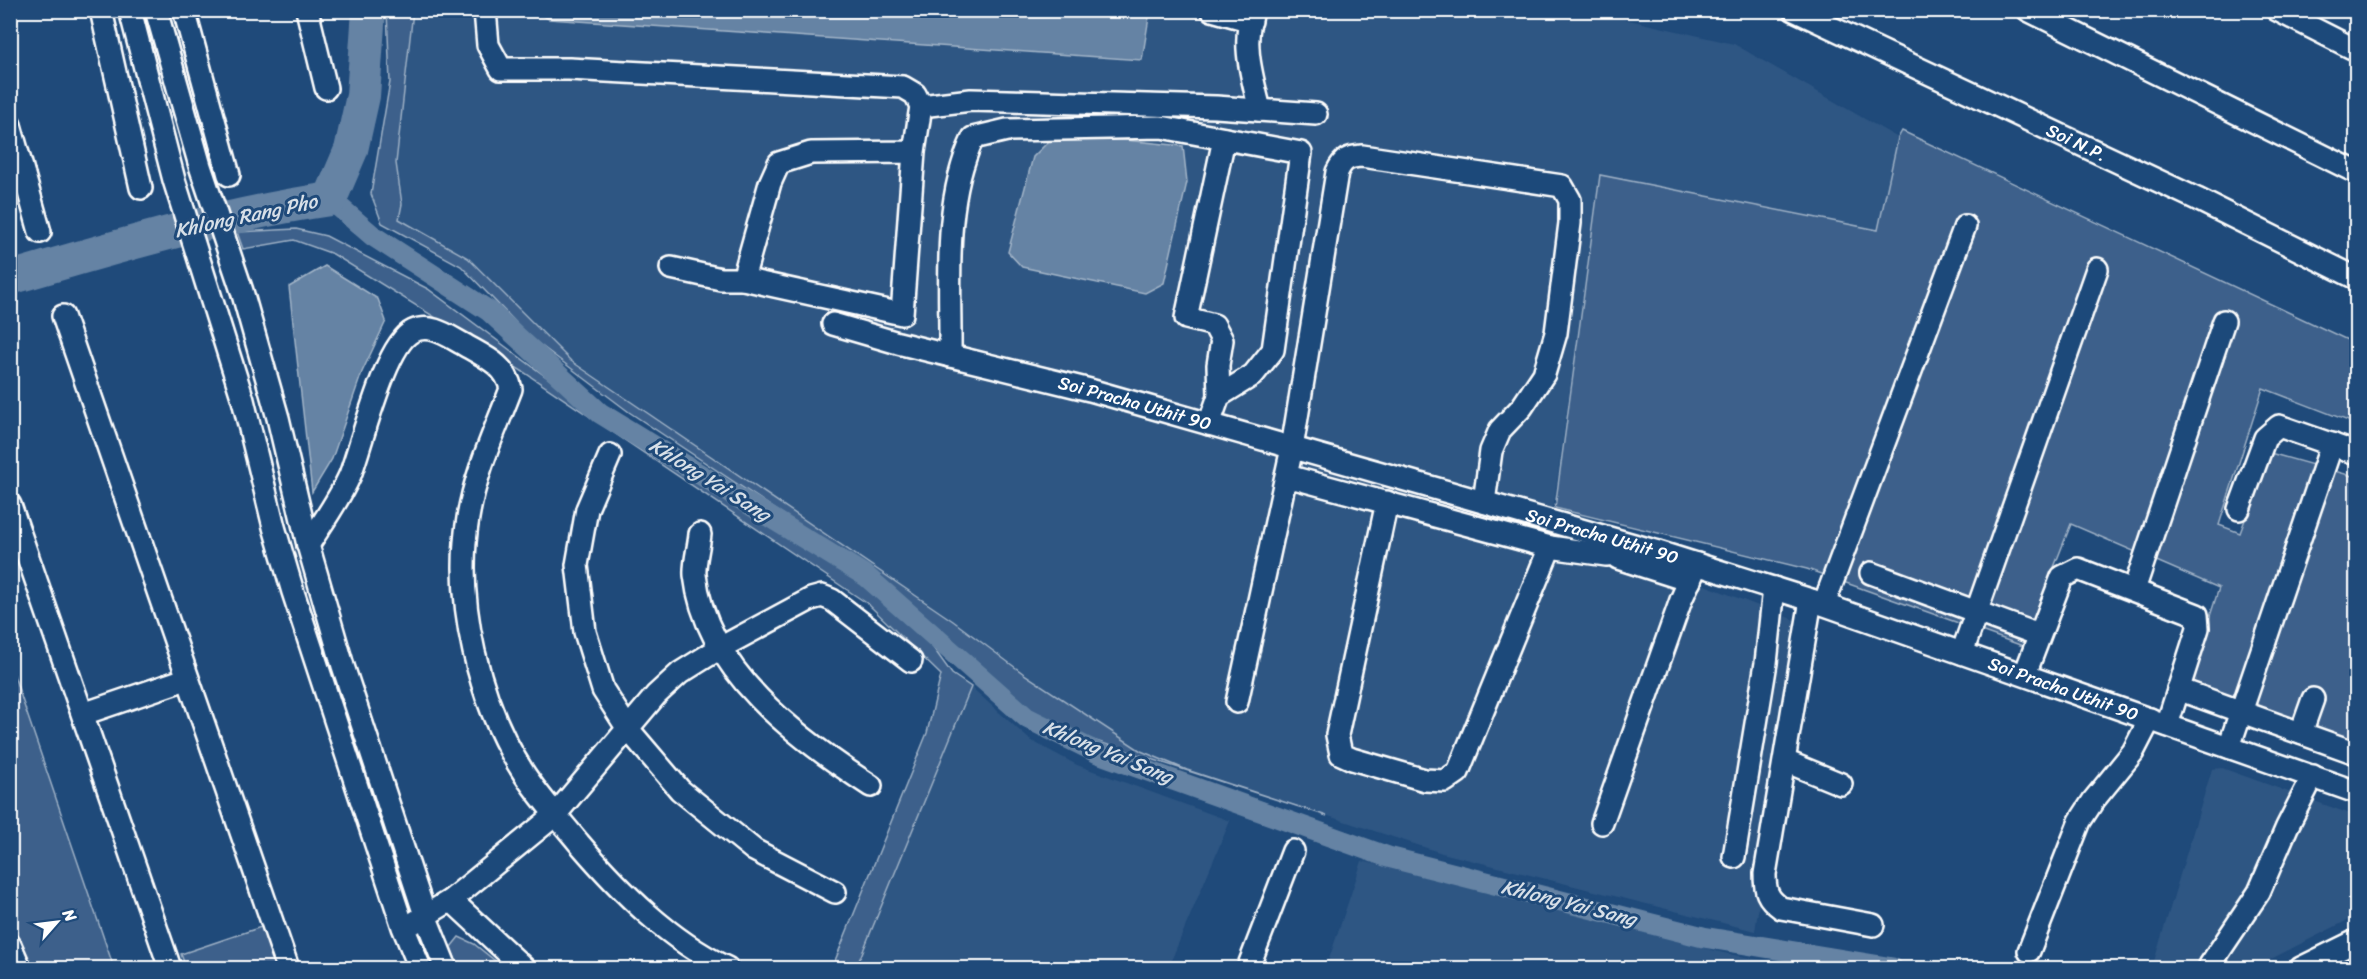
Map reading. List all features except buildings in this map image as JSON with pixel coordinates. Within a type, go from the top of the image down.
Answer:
[{"type":"street","points":[[101,10],[141,188]]},
{"type":"street","points":[[130,10],[174,180],[243,400],[274,527],[293,592],[420,969]]},
{"type":"street","points":[[156,10],[200,166],[241,289],[278,418],[308,546],[344,666],[426,918],[446,969]]},
{"type":"street","points":[[184,10],[229,175]]},
{"type":"street","points":[[306,10],[326,88]]},
{"type":"street","points":[[485,10],[488,45],[501,69],[569,69],[903,87],[915,94],[921,106],[914,152],[898,343]]},
{"type":"street","points":[[1212,10],[1252,16],[1250,67],[1260,110]]},
{"type":"street","name":"Soi N.P.","points":[[1794,10],[2197,199],[2356,278]]},
{"type":"street","points":[[2028,10],[2356,171]]},
{"type":"street","points":[[2277,10],[2356,50]]},
{"type":"street","points":[[921,106],[971,100],[1316,114]]},
{"type":"street","points":[[10,125],[40,232]]},
{"type":"street","points":[[950,356],[952,218],[962,162],[973,138],[1007,130],[1161,127],[1301,153],[1273,350],[1253,375],[1219,396]]},
{"type":"street","points":[[1209,424],[1219,396],[1218,366],[1222,340],[1214,325],[1186,318],[1224,139]]},
{"type":"street","points":[[743,279],[770,183],[778,163],[811,153],[914,152]]},
{"type":"street","points":[[1237,702],[1287,476],[1337,172],[1342,161],[1362,156],[1562,186],[1570,200],[1570,223],[1556,333],[1544,374],[1522,407],[1500,430],[1491,451],[1484,502]]},
{"type":"street","points":[[1873,925],[1781,908],[1769,899],[1765,890],[1765,874],[1785,761],[1818,602],[1965,226]]},
{"type":"street","points":[[670,268],[721,279],[743,279],[902,314]]},
{"type":"street","points":[[1962,653],[2097,269]]},
{"type":"street","points":[[63,316],[186,679],[288,969]]},
{"type":"street","points":[[2134,590],[2224,321]]},
{"type":"street","name":"Soi Pracha Uthit 90","points":[[833,324],[898,343],[1090,390],[1655,551],[1694,573],[1774,588],[1818,602],[2356,792]]},
{"type":"street","points":[[308,546],[339,498],[351,473],[380,384],[403,339],[411,332],[425,327],[446,334],[495,363],[508,376],[511,389],[480,468],[467,519],[465,596],[476,665],[496,722],[525,775],[555,815],[605,872],[652,918],[710,960],[727,969]]},
{"type":"street","points":[[2239,509],[2265,438],[2279,426],[2356,453]]},
{"type":"street","points":[[2229,747],[2332,444]]},
{"type":"street","points":[[610,455],[587,509],[577,565],[585,632],[592,662],[603,690],[628,729],[680,790],[754,850],[835,892]]},
{"type":"street","points":[[1287,476],[1550,547],[1606,555],[1694,573],[1602,823]]},
{"type":"street","points":[[1387,502],[1337,735],[1341,754],[1425,780],[1445,781],[1458,772],[1550,547]]},
{"type":"street","points":[[10,505],[170,969]]},
{"type":"street","points":[[700,534],[695,573],[704,611],[720,648],[741,676],[782,720],[817,751],[871,786]]},
{"type":"street","points":[[1606,555],[1655,551]]},
{"type":"street","points":[[2025,675],[2062,576],[2078,569],[2197,615],[2198,628],[2178,689],[2158,722],[2093,801],[2080,821],[2030,951]]},
{"type":"street","points":[[1871,573],[2039,635]]},
{"type":"street","points":[[1734,857],[1766,663],[1774,588]]},
{"type":"street","points":[[404,927],[426,918],[451,900],[555,815],[628,729],[680,673],[720,648],[810,599],[822,596],[832,600],[911,661]]},
{"type":"street","points":[[83,714],[186,679]]},
{"type":"street","points":[[2178,689],[2356,753]]},
{"type":"street","points":[[2301,733],[2313,699]]},
{"type":"street","points":[[1785,761],[1841,784]]},
{"type":"street","points":[[2210,965],[2259,892],[2287,827],[2313,777]]},
{"type":"street","points":[[1248,969],[1293,851]]},
{"type":"street","points":[[451,900],[524,969]]},
{"type":"street","points":[[2301,969],[2356,942]]},
{"type":"street","points":[[10,945],[20,969]]},
{"type":"shaded area","points":[[1585,10],[1734,44],[1898,138],[1878,230],[1600,176],[1550,530],[1636,558],[1802,623],[1755,931],[1442,853],[1187,770],[1141,751],[1024,674],[953,621],[571,360],[468,258],[399,219],[402,204],[396,163],[413,11]]},
{"type":"shaded area","points":[[387,11],[413,11],[396,163],[402,204],[399,219],[468,258],[571,361],[953,621],[1024,674],[1141,751],[1187,770],[1327,816],[1062,730],[1030,710],[859,565],[629,412],[531,338],[461,266],[382,223],[371,194],[390,82]]},
{"type":"shaded area","points":[[535,11],[1150,11],[1142,60],[549,19]]},
{"type":"shaded area","points":[[1902,131],[2356,344],[2356,424],[2263,388],[2219,525],[2240,533],[2270,453],[2356,477],[2356,748],[2189,682],[2219,588],[2071,524],[2023,646],[1807,569],[1555,508],[1600,175],[1878,230],[1898,138]]},
{"type":"shaded area","points":[[1057,133],[1183,146],[1187,182],[1164,283],[1145,293],[1022,267],[1008,252],[1033,157]]},
{"type":"shaded area","points":[[296,229],[326,236],[428,289],[572,396],[877,590],[929,642],[952,674],[971,687],[856,968],[832,968],[927,733],[941,675],[868,604],[525,373],[333,254],[294,240],[243,249],[237,232]]},
{"type":"shaded area","points":[[325,266],[378,299],[386,321],[362,372],[332,459],[312,492],[289,287]]},
{"type":"shaded area","points":[[10,664],[114,968],[31,968],[11,916]]},
{"type":"shaded area","points":[[971,687],[1030,740],[1077,765],[1230,821],[1168,968],[856,968]]},
{"type":"shaded area","points":[[2222,768],[2356,816],[2356,916],[2253,968],[2152,968],[2212,769]]},
{"type":"shaded area","points":[[1362,861],[1728,954],[1807,968],[1326,968]]},
{"type":"shaded area","points":[[264,926],[278,968],[186,968],[181,954]]},
{"type":"shaded area","points":[[459,937],[474,944],[504,968],[459,968],[451,947]]},
{"type":"waterway","name":"Khlong Rang Pho","points":[[10,278],[209,223],[330,199],[351,150],[363,96],[369,10]]},
{"type":"waterway","name":"Khlong Yai Sang","points":[[330,199],[373,236],[489,311],[600,413],[866,576],[1027,718],[1098,753],[1388,857],[1703,937],[1893,968]]}]
